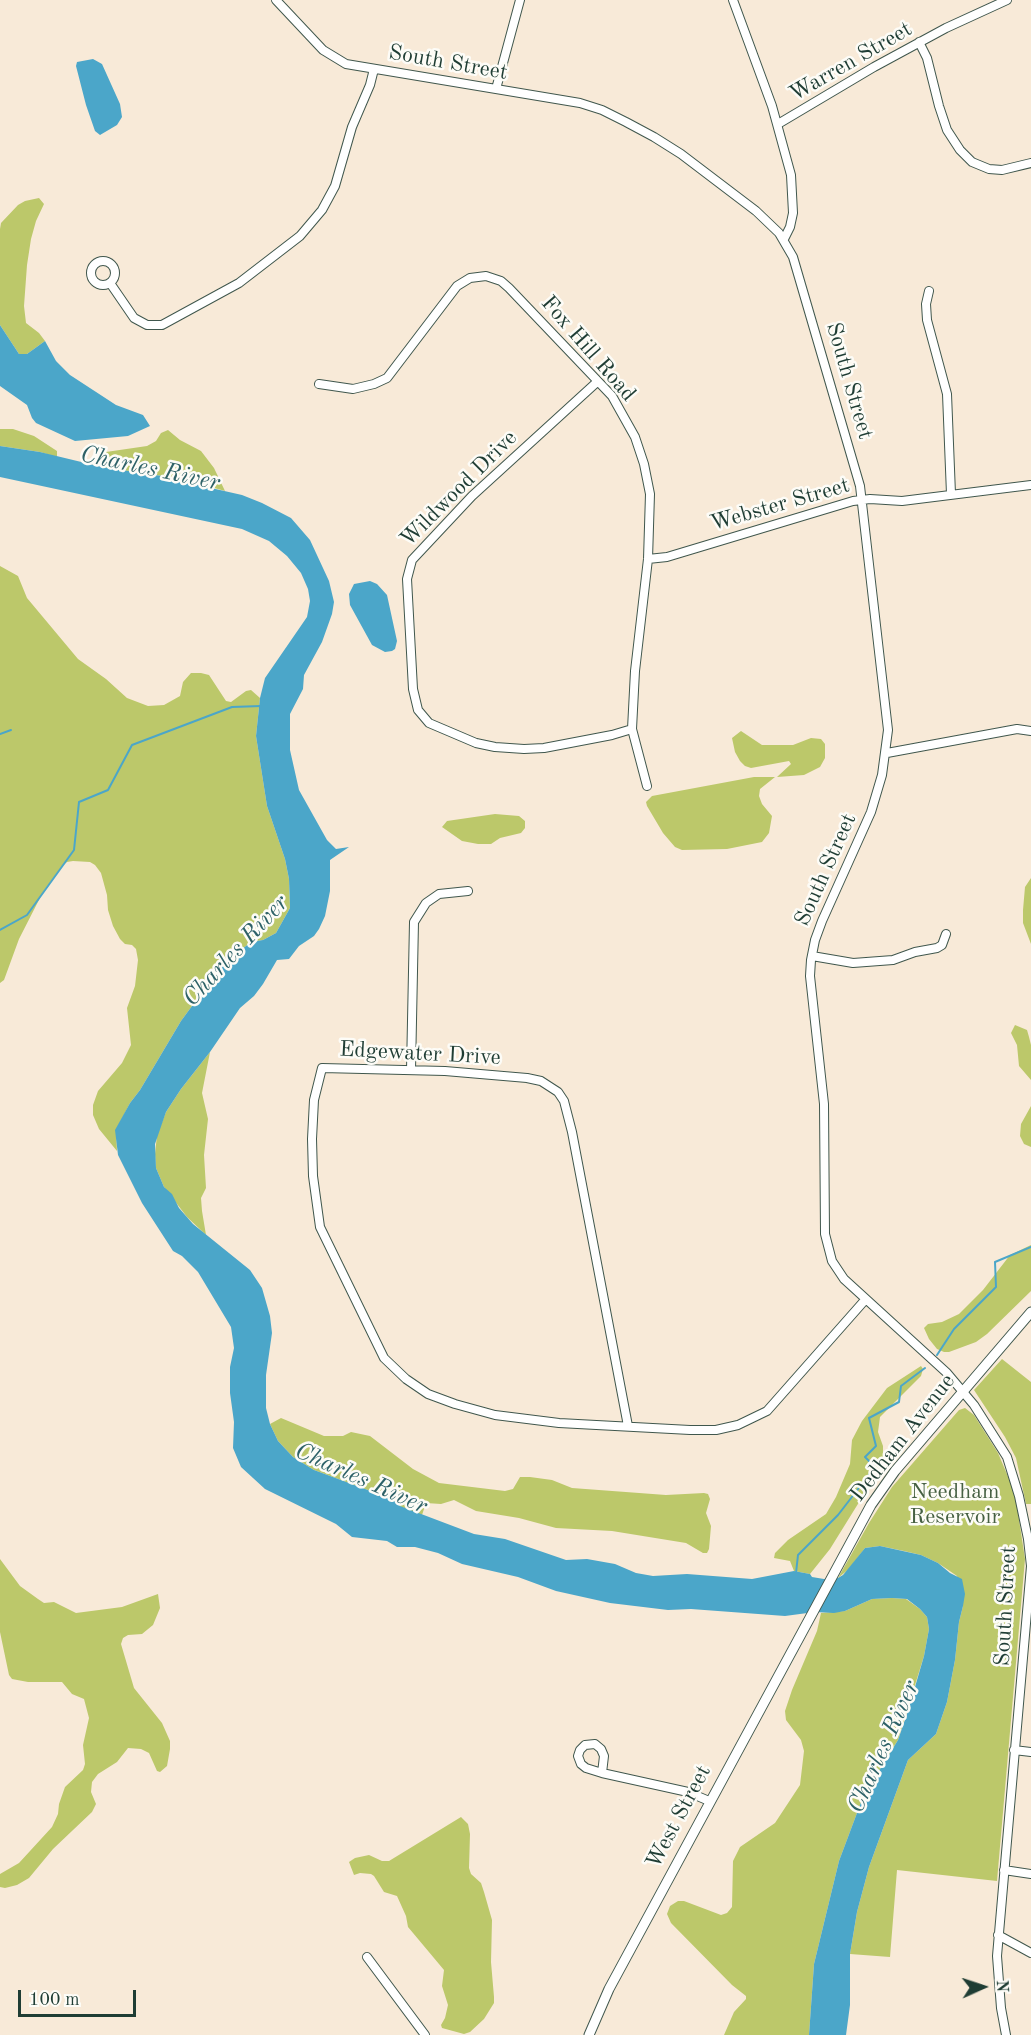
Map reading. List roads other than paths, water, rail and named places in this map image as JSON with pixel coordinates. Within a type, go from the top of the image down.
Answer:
[{"type":"main road","name":"Dedham Avenue","points":[[820,1598],[885,1485],[1031,1312]]},
{"type":"main road","name":"West Street","points":[[589,2035],[609,1989],[820,1598]]},
{"type":"street","name":"South Street","points":[[276,0],[327,54],[346,64],[579,103],[602,110],[626,122],[684,157],[756,212],[784,239],[799,274],[855,467],[862,500],[888,730],[882,775],[871,812],[822,921],[812,956],[810,976],[824,1104],[826,1242],[837,1270],[866,1300],[947,1373],[963,1391],[990,1428],[1009,1463],[1019,1496],[1031,1556],[1027,1663],[1014,1750],[998,1935],[997,1975],[1006,2035]]},
{"type":"street","points":[[496,89],[520,0]]},
{"type":"street","points":[[733,0],[778,124],[793,187],[792,220],[784,239]]},
{"type":"street","name":"Warren Street","points":[[778,124],[855,77],[919,42],[1006,0]]},
{"type":"street","points":[[919,42],[927,58],[947,130],[960,150],[972,162],[989,168],[1002,170],[1031,163]]},
{"type":"street","points":[[110,283],[134,318],[144,324],[162,325],[239,283],[300,236],[322,210],[335,186],[352,127],[370,85],[374,69]]},
{"type":"street","name":"Fox Hill Road","points":[[319,384],[353,389],[387,378],[457,286],[465,280],[481,276],[496,278],[506,284],[618,405],[635,437],[644,464],[650,507],[648,559],[635,671],[632,729],[647,786]]},
{"type":"street","points":[[929,291],[926,304],[927,320],[946,394],[951,495]]},
{"type":"street","name":"Wildwood Drive","points":[[597,382],[472,496],[412,560],[407,579],[413,689],[418,710],[429,723],[495,747],[544,748],[632,729]]},
{"type":"street","name":"Webster Street","points":[[648,559],[667,557],[821,509],[862,500],[902,501],[1031,485]]},
{"type":"street","points":[[886,753],[1017,729],[1031,730]]},
{"type":"street","points":[[411,1070],[414,922],[426,903],[439,894],[468,891]]},
{"type":"street","points":[[812,956],[853,963],[892,960],[915,952],[937,948],[942,945],[946,934]]},
{"type":"street","name":"Edgewater Drive","points":[[628,1426],[572,1132],[564,1101],[558,1092],[541,1081],[527,1078],[445,1071],[322,1068],[314,1100],[313,1176],[320,1227],[384,1358],[406,1380],[454,1404],[495,1415],[559,1423],[716,1430],[738,1425],[767,1411],[866,1300]]},
{"type":"street","points":[[1014,1750],[1031,1752]]},
{"type":"street","points":[[602,1773],[688,1792],[709,1802]]},
{"type":"street","points":[[1004,1870],[1031,1875]]},
{"type":"street","points":[[998,1935],[1031,1953]]},
{"type":"street","points":[[367,1957],[425,2035]]},
{"type":"water","points":[[93,59],[102,64],[120,104],[122,117],[117,125],[100,135],[95,131],[76,66],[77,62]]},
{"type":"water","points":[[0,325],[19,354],[27,354],[45,341],[56,361],[70,375],[116,405],[143,415],[150,426],[128,436],[75,441],[36,423],[27,405],[0,386]]},
{"type":"water","points":[[0,446],[40,452],[102,467],[182,479],[242,495],[262,503],[291,518],[310,540],[329,581],[334,602],[332,614],[322,642],[304,675],[303,689],[290,714],[290,750],[299,790],[327,840],[336,849],[349,847],[330,860],[330,891],[325,916],[319,929],[314,936],[299,946],[289,959],[277,960],[254,996],[240,1008],[166,1112],[155,1144],[156,1168],[164,1187],[172,1194],[179,1208],[193,1224],[250,1270],[262,1288],[272,1333],[266,1375],[266,1408],[278,1441],[293,1457],[314,1470],[392,1499],[400,1506],[474,1534],[505,1539],[566,1560],[587,1559],[615,1564],[636,1573],[653,1576],[687,1574],[752,1579],[794,1571],[824,1579],[838,1578],[865,1548],[880,1546],[921,1555],[962,1579],[965,1594],[947,1702],[936,1734],[908,1760],[869,1867],[857,1912],[850,1954],[850,2005],[846,2035],[809,2035],[814,1964],[839,1861],[863,1797],[898,1740],[908,1711],[924,1656],[929,1629],[927,1617],[907,1599],[892,1598],[872,1599],[845,1611],[834,1613],[815,1612],[785,1616],[691,1609],[668,1610],[610,1603],[556,1591],[518,1577],[462,1564],[438,1553],[415,1547],[397,1547],[387,1541],[352,1537],[336,1524],[265,1489],[241,1467],[233,1448],[234,1422],[230,1393],[230,1367],[234,1348],[231,1327],[198,1272],[182,1256],[173,1251],[142,1203],[118,1155],[115,1130],[181,1021],[222,965],[251,942],[263,940],[276,933],[290,908],[289,879],[285,859],[267,806],[256,736],[260,698],[265,678],[307,617],[310,601],[308,589],[301,573],[287,556],[269,541],[242,529],[0,477]]},
{"type":"water","points":[[370,581],[377,584],[387,595],[397,641],[392,651],[385,652],[372,645],[350,605],[349,594],[354,584]]},
{"type":"waterway","points":[[0,930],[27,915],[74,850],[79,802],[108,790],[132,745],[232,707],[261,706]]},
{"type":"waterway","points":[[0,734],[11,730]]},
{"type":"waterway","points":[[937,1355],[954,1329],[996,1287],[995,1262],[1031,1247]]},
{"type":"waterway","points":[[796,1573],[798,1555],[838,1515],[875,1467],[865,1457],[876,1446],[869,1418],[899,1402],[901,1386],[925,1368]]},
{"type":"water label","name":"Charles River","points":[[150,469]]},
{"type":"water label","name":"Charles River","points":[[236,951]]},
{"type":"water label","name":"Charles River","points":[[361,1479]]},
{"type":"water label","name":"Charles River","points":[[884,1747]]},
{"type":"park label","name":"Needham Reservoir","points":[[955,1504]]}]
